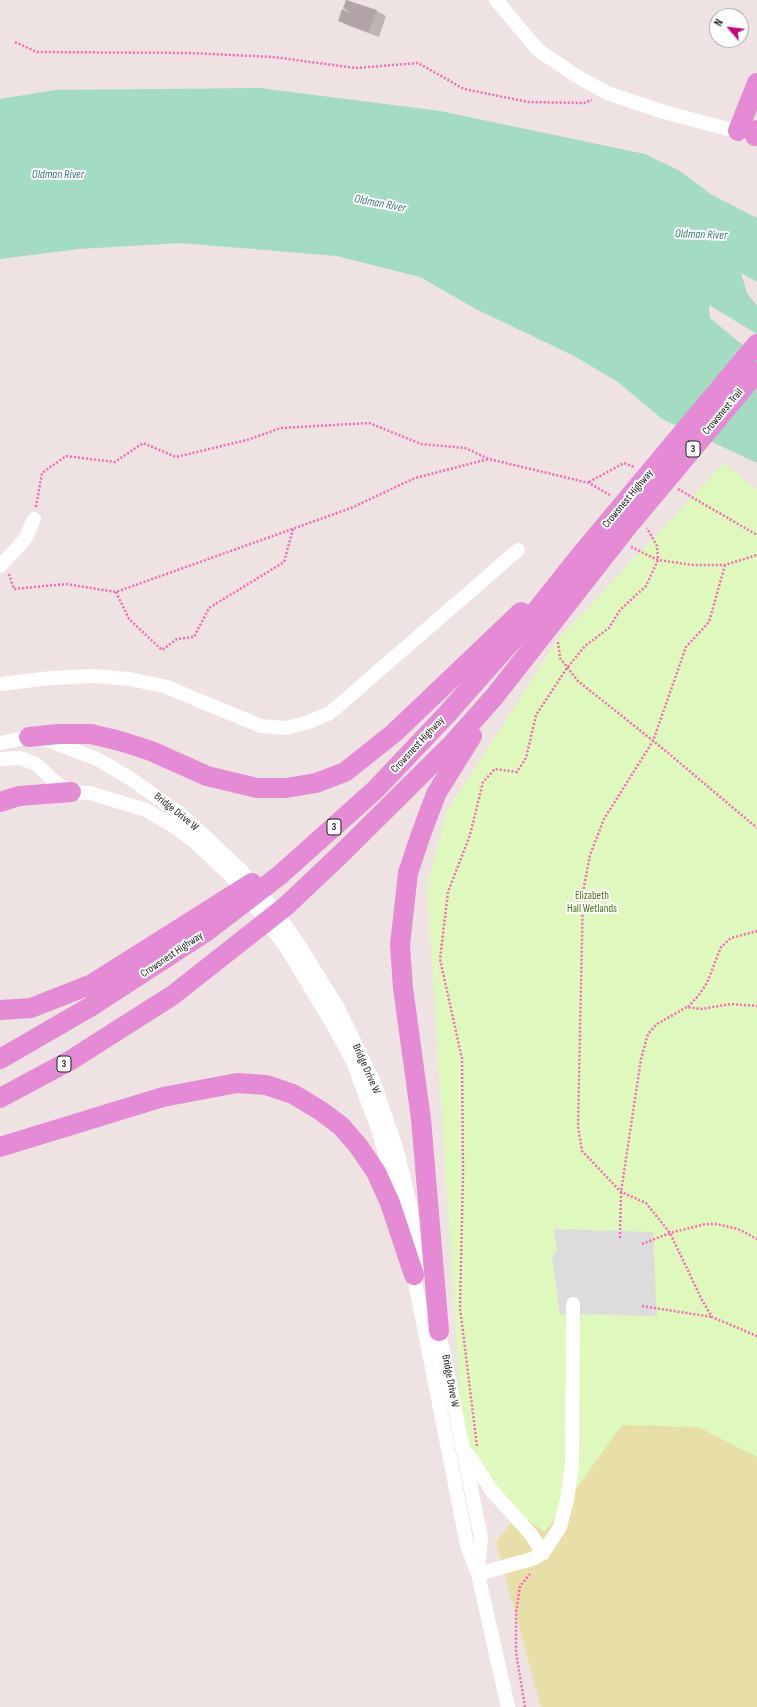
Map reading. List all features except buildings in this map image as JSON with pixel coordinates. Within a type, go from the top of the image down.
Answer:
[{"type":"highway","points":[[752,133],[757,83]]},
{"type":"highway","name":"Crowsnest Highway","points":[[0,1059],[103,999],[160,963],[240,907],[280,875],[364,799],[404,759],[516,635],[579,557],[757,344]]},
{"type":"highway","name":"Crowsnest Trail","points":[[633,532],[757,372]]},
{"type":"highway","points":[[439,1330],[421,1120],[403,988],[400,945],[408,873],[436,794],[458,757],[633,532]]},
{"type":"highway","name":"Crowsnest Highway","points":[[0,1098],[71,1060],[173,995],[286,906],[454,742],[494,697],[633,532]]},
{"type":"highway","points":[[29,737],[58,734],[91,734],[120,741],[151,752],[207,776],[257,788],[286,788],[316,783],[345,772],[394,733],[579,557]]},
{"type":"highway","points":[[0,1010],[31,1008],[92,984],[263,875],[404,759]]},
{"type":"highway","points":[[0,802],[19,796],[71,792]]},
{"type":"highway","points":[[0,1147],[163,1097],[237,1083],[266,1086],[293,1094],[320,1110],[341,1126],[359,1147],[376,1172],[390,1203],[414,1275]]},
{"type":"street","points":[[496,0],[538,50],[575,75],[607,93],[664,112],[752,133]]},
{"type":"street","points":[[2,564],[25,539],[34,519]]},
{"type":"street","points":[[0,684],[51,678],[94,676],[129,679],[164,686],[260,726],[285,728],[306,723],[330,713],[518,550]]},
{"type":"street","name":"Bridge Drive W","points":[[0,743],[29,737],[50,741],[96,759],[128,776],[176,810],[217,854]]},
{"type":"street","points":[[0,759],[20,758],[36,764],[56,782],[71,792]]},
{"type":"street","name":"Bridge Drive W","points":[[71,792],[90,792],[146,810],[241,870],[264,897],[336,1030],[358,1075],[379,1132],[392,1176],[414,1275],[467,1545],[478,1574],[508,1707]]},
{"type":"street","name":"Bridge Drive W","points":[[290,943],[338,1008],[373,1080],[387,1120],[410,1199],[439,1330],[481,1538],[478,1574]]},
{"type":"street","points":[[478,1574],[537,1556],[560,1527],[568,1500],[572,1465],[573,1304]]},
{"type":"street","points":[[462,1446],[492,1491],[530,1533],[537,1556]]},
{"type":"path","points":[[15,42],[36,52],[190,53],[273,57],[356,68],[418,63],[464,88],[528,102],[584,103],[607,93]]},
{"type":"path","points":[[34,519],[42,473],[66,456],[115,462],[143,443],[176,457],[247,440],[281,428],[369,423],[420,444],[465,448],[489,459],[589,483],[605,491],[611,496]]},
{"type":"path","points":[[2,564],[14,589],[66,584],[116,592],[351,508],[415,478],[489,459]]},
{"type":"path","points":[[116,592],[129,619],[162,650],[177,639],[194,637],[209,608],[284,562],[293,529]]},
{"type":"path","points":[[480,1474],[460,1308],[463,1173],[462,1059],[440,959],[448,892],[470,835],[483,782],[495,769],[517,772],[526,758],[536,715],[567,668],[584,646],[609,628],[620,610],[646,586],[658,560],[657,546],[650,531],[633,532],[646,556],[658,560],[693,565],[725,565],[757,555]]},
{"type":"path","points":[[712,1317],[702,1300],[670,1233],[646,1203],[622,1192],[582,1151],[578,1126],[583,892],[590,855],[604,820],[653,741],[686,647],[709,622],[725,565]]},
{"type":"path","points":[[558,639],[560,658],[578,681],[653,741],[757,828]]},
{"type":"path","points":[[620,1238],[622,1192],[644,1045],[648,1034],[657,1024],[687,1007],[698,996],[707,983],[721,947],[731,938],[757,931]]},
{"type":"path","points":[[687,1007],[701,1009],[731,1004],[757,1006]]},
{"type":"path","points":[[642,1244],[670,1233],[706,1224],[717,1224],[738,1229],[757,1239]]},
{"type":"path","points":[[642,1306],[712,1317],[757,1336]]},
{"type":"path","points":[[525,1707],[516,1652],[516,1613],[520,1586],[534,1568],[537,1556]]},
{"type":"shaded area","points":[[554,1229],[653,1232],[657,1316],[560,1314],[552,1257],[557,1251]]},
{"type":"shaded area","points":[[615,1390],[757,1424],[757,1707],[541,1707],[496,1542]]},
{"type":"green space","name":"Elizabeth Hall Wetlands","points":[[724,463],[757,490],[757,1457],[698,1427],[622,1425],[545,1532],[503,1503],[463,1446],[427,886],[447,811],[558,639]]},
{"type":"water","name":"Oldman River","points":[[260,88],[440,111],[645,154],[680,171],[712,195],[757,218],[757,282],[741,273],[747,293],[757,306],[757,334],[709,305],[710,318],[757,357],[757,463],[662,419],[618,382],[574,356],[476,309],[420,277],[337,256],[181,243],[79,249],[0,259],[0,99],[55,90]]}]
